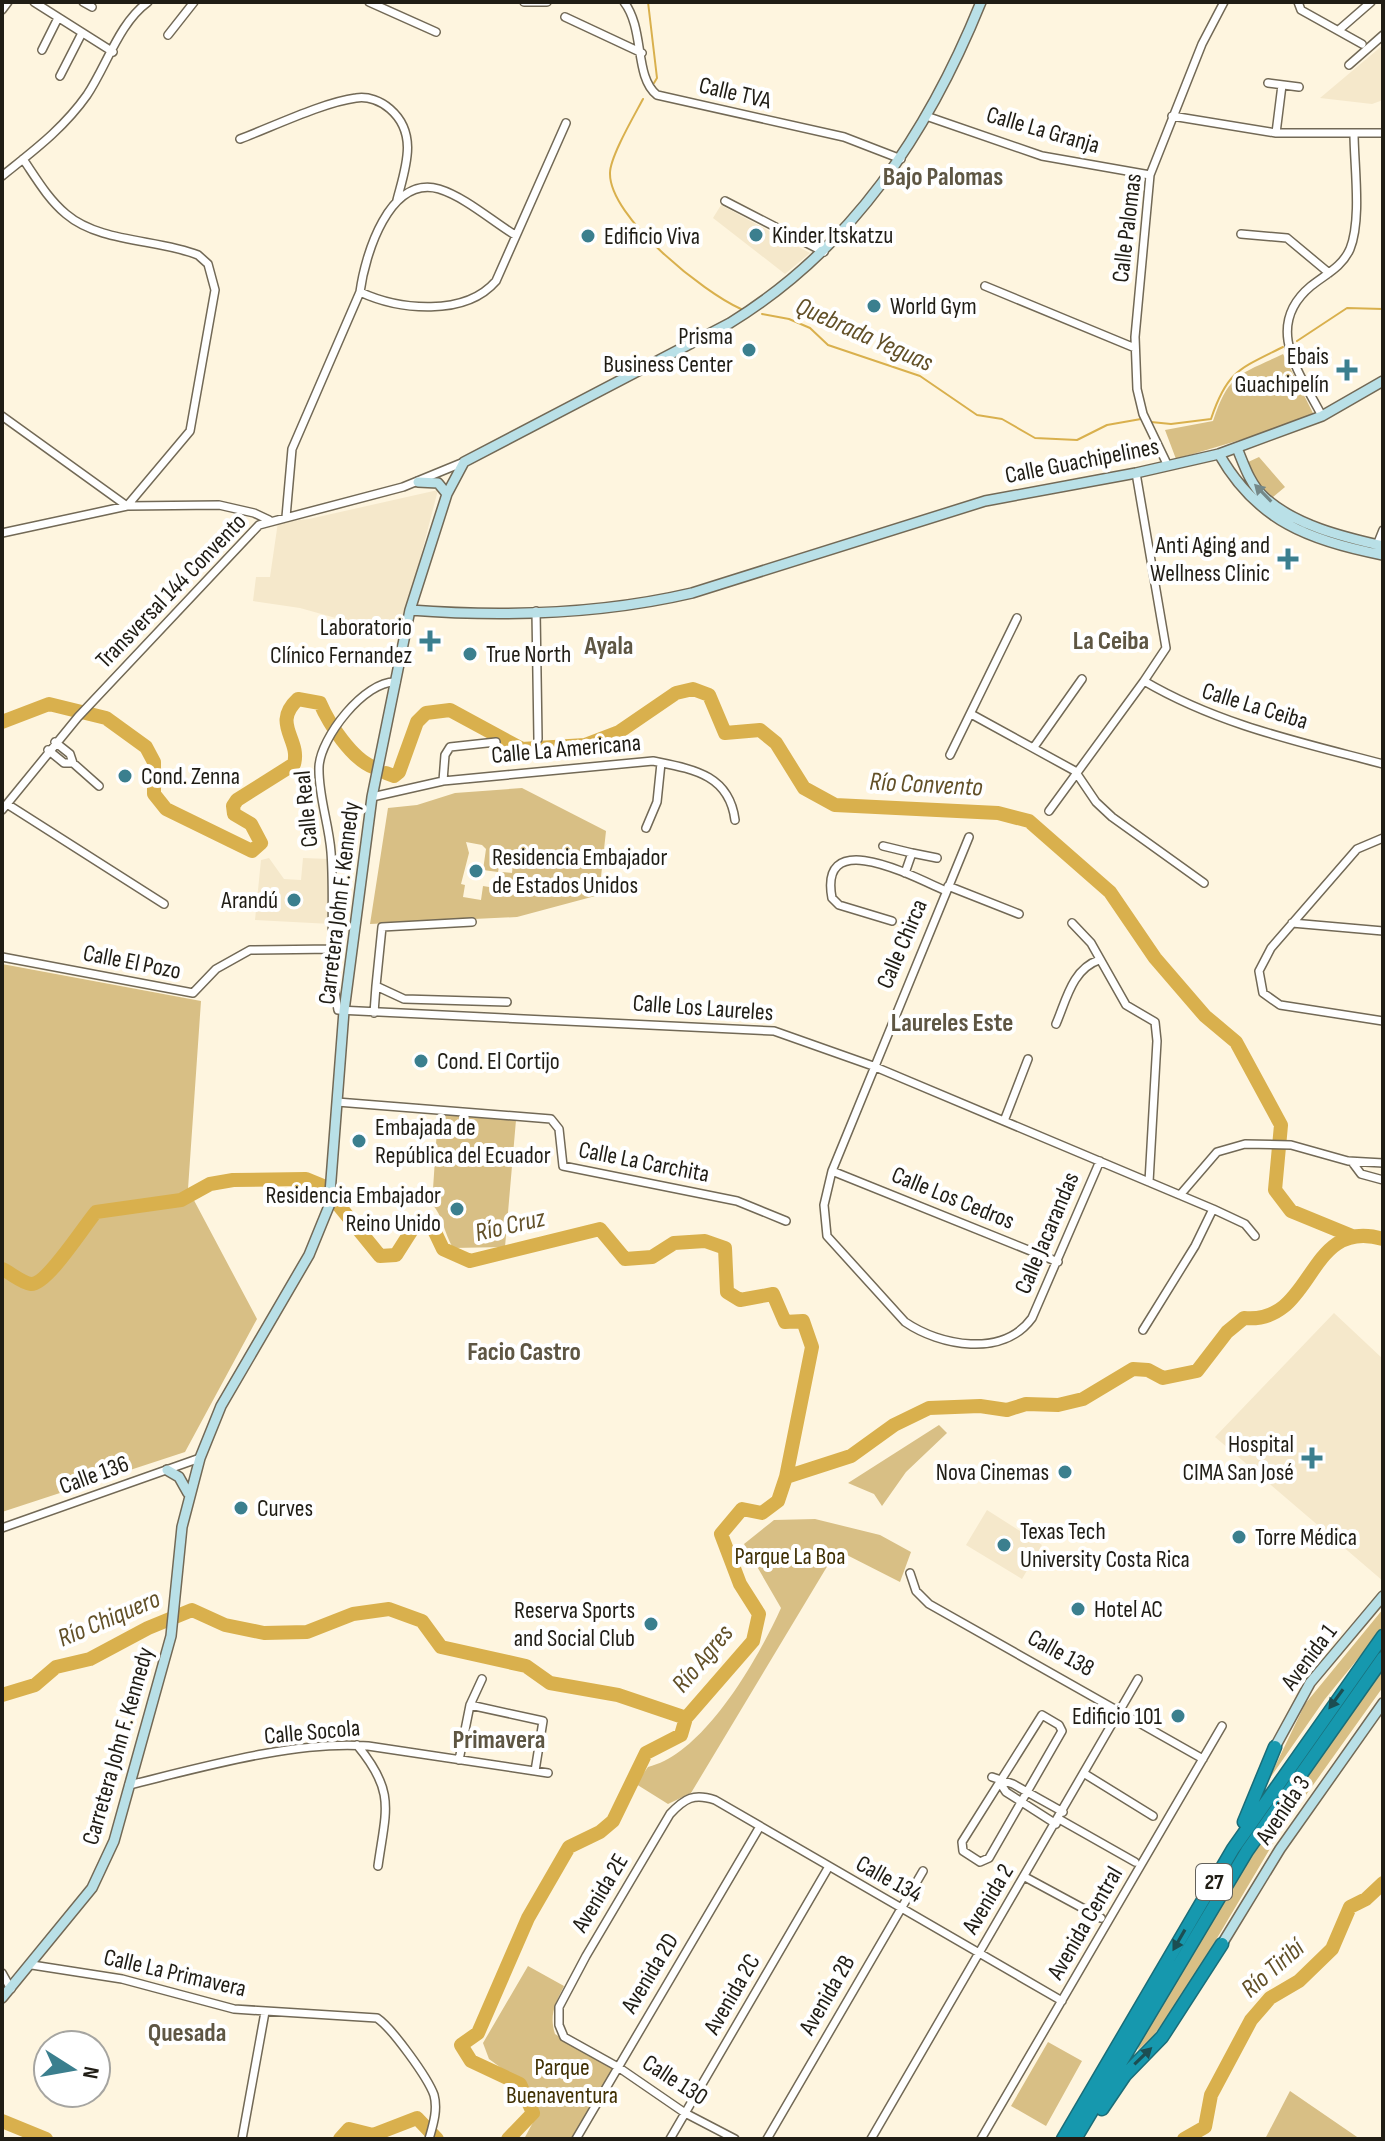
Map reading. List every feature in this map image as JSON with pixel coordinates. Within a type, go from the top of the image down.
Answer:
[{"type":"highway","name":"27","points":[[1063,2139],[1233,1849],[1383,1636]]},
{"type":"highway","name":"27","points":[[1076,2139],[1247,1851],[1383,1658]]},
{"type":"highway","points":[[1233,1849],[1275,1747]]},
{"type":"highway","points":[[1076,2139],[1125,2075],[1162,2037],[1222,1944]]},
{"type":"main road","points":[[464,462],[730,323],[766,300],[824,252],[901,159],[926,116],[981,2]]},
{"type":"main road","name":"Calle Guachipelines","points":[[536,611],[647,603],[782,567],[985,501],[1219,454],[1322,416],[1383,381]]},
{"type":"main road","points":[[1237,448],[1248,476],[1263,496],[1285,512],[1329,531],[1380,546]]},
{"type":"main road","points":[[1219,454],[1252,502],[1278,520],[1325,540],[1383,555]]},
{"type":"main road","name":"Carretera John F. Kennedy","points":[[2,1998],[92,1888],[114,1841],[171,1636],[188,1496],[200,1458],[221,1406],[309,1255],[329,1206],[344,1011],[372,797],[410,610],[447,494],[464,462]]},
{"type":"main road","points":[[418,482],[438,483],[447,494]]},
{"type":"main road","points":[[410,610],[460,613],[536,611]]},
{"type":"main road","points":[[167,1470],[184,1482],[188,1496]]},
{"type":"main road","name":"Avenida 1","points":[[1275,1747],[1310,1683],[1383,1596]]},
{"type":"main road","name":"Avenida 3","points":[[1222,1944],[1280,1849],[1383,1703]]},
{"type":"street","points":[[2,10],[8,2]]},
{"type":"street","points":[[34,2],[113,52]]},
{"type":"street","points":[[46,11],[51,2]]},
{"type":"street","points":[[83,2],[92,7]]},
{"type":"street","points":[[168,35],[194,2]]},
{"type":"street","points":[[369,2],[436,32]]},
{"type":"street","points":[[524,2],[547,2]]},
{"type":"street","name":"Calle TVA","points":[[624,2],[635,17],[646,82],[657,95],[844,137],[901,159]]},
{"type":"street","name":"Calle Palomas","points":[[1168,466],[1143,414],[1137,389],[1135,348],[1150,175],[1172,116],[1224,2]]},
{"type":"street","points":[[1298,2],[1301,10],[1362,44]]},
{"type":"street","points":[[1340,29],[1371,2]]},
{"type":"street","points":[[2,176],[61,128],[113,52],[132,16],[144,3]]},
{"type":"street","points":[[565,17],[642,53]]},
{"type":"street","points":[[42,50],[58,18]]},
{"type":"street","points":[[60,76],[82,33]]},
{"type":"street","points":[[1349,65],[1383,35]]},
{"type":"street","points":[[1268,83],[1299,87]]},
{"type":"street","points":[[1276,133],[1282,85]]},
{"type":"street","points":[[240,139],[352,98],[381,103],[398,117],[408,139],[407,163],[397,200],[379,233],[360,292],[292,449],[286,517]]},
{"type":"street","name":"Calle La Granja","points":[[926,116],[1042,156],[1150,175]]},
{"type":"street","points":[[1172,116],[1276,133],[1383,133]]},
{"type":"street","points":[[360,292],[409,306],[478,297],[496,281],[566,123]]},
{"type":"street","points":[[1322,416],[1284,335],[1293,305],[1341,264],[1353,240],[1354,133]]},
{"type":"street","points":[[23,159],[52,200],[68,216],[99,230],[198,255],[213,277],[207,348],[190,431],[127,506]]},
{"type":"street","points":[[397,200],[421,189],[437,188],[515,235]]},
{"type":"street","points":[[725,201],[824,252]]},
{"type":"street","points":[[1241,234],[1287,238],[1329,273]]},
{"type":"street","points":[[985,286],[1135,348]]},
{"type":"street","points":[[2,416],[127,506]]},
{"type":"street","name":"Transversal 144 Convento","points":[[3,808],[55,742],[251,532],[269,520],[418,482],[464,462]]},
{"type":"street","points":[[1049,811],[1075,771],[1163,657],[1166,648],[1136,473]]},
{"type":"street","points":[[2,533],[127,506],[203,504],[241,509],[269,520]]},
{"type":"street","points":[[241,509],[251,522],[251,532]]},
{"type":"street","points":[[1380,546],[1383,530]]},
{"type":"street","points":[[536,611],[538,739]]},
{"type":"street","points":[[950,755],[1017,618]]},
{"type":"street","points":[[1034,747],[1082,679]]},
{"type":"street","name":"Calle La Ceiba","points":[[1144,681],[1186,706],[1231,724],[1383,764]]},
{"type":"street","name":"Calle Real","points":[[344,1011],[337,1008],[331,849],[319,768],[321,757],[361,695],[387,682],[396,682]]},
{"type":"street","points":[[971,714],[1075,771],[1096,802],[1112,817],[1204,883]]},
{"type":"street","points":[[55,742],[99,786]]},
{"type":"street","points":[[443,781],[445,755],[450,747],[496,742]]},
{"type":"street","points":[[48,750],[64,763],[73,763]]},
{"type":"street","points":[[646,828],[657,802],[661,763]]},
{"type":"street","name":"Calle La Americana","points":[[372,797],[443,781],[661,763],[705,777],[726,788],[732,798],[735,820]]},
{"type":"street","points":[[3,808],[164,904]]},
{"type":"street","name":"Calle Chirca","points":[[873,1066],[969,837]]},
{"type":"street","points":[[1383,838],[1357,849],[1292,923],[1262,960],[1259,984],[1263,993],[1280,1005],[1383,1021]]},
{"type":"street","points":[[883,846],[937,858]]},
{"type":"street","points":[[905,873],[912,853]]},
{"type":"street","points":[[892,921],[839,905],[832,898],[832,877],[839,867],[861,859],[1019,914]]},
{"type":"street","points":[[374,1013],[382,927],[472,922]]},
{"type":"street","points":[[1072,923],[1085,933],[1126,1005],[1155,1022],[1156,1061],[1149,1182]]},
{"type":"street","points":[[1292,923],[1383,931]]},
{"type":"street","name":"Calle El Pozo","points":[[2,957],[193,993],[216,969],[250,950],[335,949]]},
{"type":"street","points":[[1056,1024],[1075,979],[1082,969],[1099,960]]},
{"type":"street","points":[[376,986],[404,999],[507,1002]]},
{"type":"street","name":"Calle Los Laureles","points":[[344,1011],[774,1031],[873,1066],[1213,1209],[1245,1224],[1255,1236]]},
{"type":"street","points":[[1004,1121],[1028,1059]]},
{"type":"street","name":"Calle Jacarandas","points":[[873,1066],[832,1171],[823,1211],[829,1240],[905,1322],[929,1335],[972,1344],[1000,1340],[1016,1333],[1032,1318],[1100,1161]]},
{"type":"street","name":"Calle La Carchita","points":[[337,1102],[551,1119],[559,1129],[563,1166],[737,1201],[786,1221]]},
{"type":"street","points":[[1180,1195],[1220,1150],[1267,1143],[1285,1144],[1352,1162],[1383,1163]]},
{"type":"street","points":[[1352,1162],[1361,1174],[1383,1180]]},
{"type":"street","name":"Calle Los Cedros","points":[[832,1171],[1058,1262]]},
{"type":"street","points":[[1143,1330],[1195,1246],[1213,1209]]},
{"type":"street","name":"Calle 136","points":[[2,1528],[200,1458]]},
{"type":"street","name":"Calle 138","points":[[910,1573],[916,1591],[929,1604],[1121,1709],[1203,1759]]},
{"type":"street","points":[[459,1760],[470,1705],[482,1679]]},
{"type":"street","name":"Avenida 2","points":[[871,2139],[1138,1679]]},
{"type":"street","points":[[470,1705],[543,1721]]},
{"type":"street","points":[[535,1771],[543,1721],[553,1714]]},
{"type":"street","points":[[1042,1715],[1059,1725],[1062,1731],[984,1862],[963,1851],[962,1842],[996,1779],[1042,1715]]},
{"type":"street","name":"Avenida Central","points":[[981,2139],[1222,1726]]},
{"type":"street","points":[[357,1745],[383,1779],[386,1792],[378,1866]]},
{"type":"street","name":"Calle Socola","points":[[129,1785],[238,1759],[357,1745],[548,1773]]},
{"type":"street","points":[[1085,1774],[1153,1816]]},
{"type":"street","points":[[996,1779],[1006,1792],[1021,1803],[1060,1818]]},
{"type":"street","points":[[996,1779],[1027,1792],[1060,1818],[1135,1862]]},
{"type":"street","name":"Calle 134","points":[[695,1796],[715,1800],[1062,2001]]},
{"type":"street","name":"Avenida 2E","points":[[559,2025],[559,2007],[670,1814],[683,1800],[695,1796]]},
{"type":"street","name":"Avenida 2D","points":[[576,2139],[759,1828]]},
{"type":"street","name":"Avenida 2C","points":[[670,2139],[828,1868]]},
{"type":"street","name":"Avenida 2B","points":[[767,2139],[923,1871]]},
{"type":"street","points":[[1025,1877],[1101,1918]]},
{"type":"street","name":"Calle La Primavera","points":[[32,1965],[122,1979],[234,2009],[382,2021],[430,2086],[434,2097],[429,2139]]},
{"type":"street","points":[[2,1973],[11,1989]]},
{"type":"street","points":[[242,2139],[265,2012]]},
{"type":"street","name":"Calle 130","points":[[559,2025],[564,2037],[618,2067],[685,2113],[735,2139]]},
{"type":"shaded area","points":[[1383,45],[1383,100],[1372,104],[1320,98]]},
{"type":"shaded area","name":"Kinder Itskatzu","points":[[721,205],[810,253],[785,274],[713,218]]},
{"type":"shaded area","points":[[438,490],[400,636],[300,608],[253,601],[256,577],[270,577],[278,522],[309,519]]},
{"type":"shaded area","name":"Arandú","points":[[269,858],[284,879],[301,880],[303,858],[330,859],[331,924],[255,920],[261,860]]},
{"type":"shaded area","name":"Hospital CIMA San José","points":[[1334,1313],[1383,1359],[1383,1581],[1215,1437]]},
{"type":"shaded area","name":"Texas Tech University Costa Rica","points":[[987,1510],[1042,1545],[1022,1579],[966,1545]]},
{"type":"green space","points":[[1283,354],[1313,413],[1284,427],[1176,459],[1165,430],[1213,421],[1224,393],[1238,377]]},
{"type":"green space","points":[[1259,457],[1285,487],[1273,497],[1256,482],[1246,463]]},
{"type":"green space","points":[[522,788],[606,831],[599,895],[517,917],[370,924],[388,808],[417,805],[455,793]],"holes":[[[466,842],[482,845],[486,849],[483,870],[498,872],[500,861],[513,863],[512,873],[502,872],[495,888],[483,886],[481,900],[463,897],[465,885],[461,884],[469,853]]]},
{"type":"green space","points":[[2,964],[201,1001],[188,1189],[257,1319],[185,1452],[2,1512]]},
{"type":"green space","points":[[438,1114],[516,1120],[505,1247],[453,1248],[432,1204]]},
{"type":"green space","points":[[939,1425],[947,1433],[906,1472],[882,1506],[874,1494],[848,1483]]},
{"type":"green space","name":"Parque La Boa","points":[[815,1519],[880,1535],[911,1552],[900,1582],[837,1550],[691,1793],[668,1804],[636,1784],[648,1767],[669,1759],[709,1724],[744,1677],[781,1608],[744,1544],[774,1520]]},
{"type":"green space","points":[[1383,1609],[1383,1628],[1325,1699],[1268,1781],[1305,1704]]},
{"type":"green space","points":[[1383,1666],[1383,1687],[1281,1830],[1184,1994],[1154,2035],[1138,2050],[1140,2038],[1269,1822]]},
{"type":"green space","name":"Parque Buenaventura","points":[[528,1966],[564,1986],[554,2010],[555,2034],[613,2069],[571,2139],[524,2139],[538,2113],[527,2087],[489,2059],[483,2043]]},
{"type":"green space","points":[[1048,2042],[1082,2061],[1046,2126],[1011,2106]]},
{"type":"green space","points":[[1290,2091],[1360,2139],[1265,2139]]},
{"type":"waterway","name":"Quebrada Yeguas","points":[[648,2],[657,78],[654,83]]},
{"type":"waterway","name":"Quebrada Yeguas","points":[[643,99],[611,166],[614,191],[625,211],[661,252],[705,287],[741,309]]},
{"type":"waterway","name":"Quebrada Yeguas","points":[[1297,341],[1347,308],[1383,309]]},
{"type":"waterway","name":"Quebrada Yeguas","points":[[762,314],[789,319],[810,328],[828,345],[920,376],[977,415],[1002,419],[1035,438],[1077,440],[1107,425],[1141,419]]},
{"type":"waterway","name":"Quebrada Yeguas","points":[[1151,422],[1171,424],[1211,419],[1223,391],[1236,373],[1283,347]]},
{"type":"waterway","name":"Río Convento","points":[[386,773],[394,776],[399,772],[417,722],[426,713],[450,710],[522,749],[585,745],[619,732],[676,693],[693,689],[709,695],[725,733],[760,730],[776,743],[804,788],[835,805],[998,813],[1029,821],[1110,892],[1155,958],[1205,1016],[1236,1042],[1281,1125],[1275,1190],[1291,1211],[1352,1236]]},
{"type":"waterway","name":"Río Convento","points":[[2,722],[49,704],[106,718],[146,747],[154,762],[154,794],[166,809],[252,851],[261,843],[251,824],[234,814],[233,806],[237,800],[294,764],[294,747],[287,716],[298,699],[320,703],[342,740],[357,757],[373,767]]},
{"type":"waterway","name":"Río Cruz","points":[[2,1269],[28,1283],[38,1282],[96,1212],[181,1200],[210,1184],[233,1180],[306,1179],[323,1186],[380,1256],[396,1255],[417,1222],[433,1228],[443,1249],[470,1261],[600,1229],[625,1259],[652,1257],[674,1243],[705,1241],[725,1248],[727,1292],[740,1300],[773,1294],[785,1322],[803,1321],[812,1347],[786,1477]]},
{"type":"waterway","name":"Río Agres","points":[[508,2139],[533,2113],[520,2084],[471,2061],[461,2045],[478,2033],[528,1918],[569,1847],[600,1832],[613,1821],[646,1753],[681,1735],[686,1718],[753,1641],[759,1614],[740,1584],[721,1534],[742,1509],[762,1513],[778,1501],[786,1477],[851,1456],[894,1425],[929,1408],[980,1406],[1007,1410],[1026,1404],[1058,1405],[1083,1399],[1133,1369],[1148,1370],[1163,1378],[1197,1371],[1227,1332],[1244,1318],[1267,1316],[1285,1305],[1338,1243],[1358,1236],[1383,1239]]},
{"type":"waterway","name":"Río Chiquero","points":[[2,1695],[35,1685],[56,1667],[90,1659],[148,1628],[192,1610],[225,1625],[264,1633],[307,1632],[353,1614],[389,1609],[422,1621],[441,1647],[526,1666],[550,1683],[618,1695],[686,1718]]},
{"type":"waterway","name":"Río Tiribí","points":[[1184,2139],[1205,2127],[1211,2095],[1251,2020],[1270,1998],[1299,1981],[1332,1949],[1350,1907],[1366,1899],[1383,1883]]},
{"type":"waterway","name":"Río Agres","points":[[340,2139],[349,2129],[373,2135],[417,2118],[437,2139]]},
{"type":"waterway","name":"Río Agres","points":[[2,2121],[46,2139]]},
{"type":"place","name":"Kinder Itskatzu","points":[[756,235]]},
{"type":"place","name":"Edificio Viva","points":[[588,236]]},
{"type":"place","name":"World Gym","points":[[874,306]]},
{"type":"place","name":"Prisma Business Center","points":[[749,350]]},
{"type":"place","name":"Ebais Guachipelín","points":[[1347,370]]},
{"type":"place","name":"Anti Aging and Wellness Clinic","points":[[1288,559]]},
{"type":"place","name":"Laboratorio Clínico Fernandez","points":[[430,641]]},
{"type":"place","name":"True North","points":[[470,654]]},
{"type":"place","name":"Cond. Zenna","points":[[125,776]]},
{"type":"place","name":"Residencia Embajador de Estados Unidos","points":[[476,871]]},
{"type":"place","name":"Arandú","points":[[294,900]]},
{"type":"place","name":"Cond. El Cortijo","points":[[421,1061]]},
{"type":"place","name":"Embajada de República del Ecuador","points":[[359,1141]]},
{"type":"place","name":"Residencia Embajador Reino Unido","points":[[457,1209]]},
{"type":"place","name":"Hospital CIMA San José","points":[[1312,1458]]},
{"type":"place","name":"Nova Cinemas","points":[[1065,1472]]},
{"type":"place","name":"Curves","points":[[241,1508]]},
{"type":"place","name":"Torre Médica","points":[[1239,1537]]},
{"type":"place","name":"Texas Tech University Costa Rica","points":[[1004,1545]]},
{"type":"place","name":"Hotel AC","points":[[1078,1609]]},
{"type":"place","name":"Reserva Sports and Social Club","points":[[651,1624]]},
{"type":"place","name":"Edificio 101","points":[[1178,1716]]},
{"type":"district","name":"Bajo Palomas","points":[[943,177]]},
{"type":"district","name":"La Ceiba","points":[[1111,641]]},
{"type":"district","name":"Ayala","points":[[609,646]]},
{"type":"district","name":"Laureles Este","points":[[952,1023]]},
{"type":"district","name":"Facio Castro","points":[[524,1352]]},
{"type":"district","name":"Primavera","points":[[499,1740]]},
{"type":"district","name":"Quesada","points":[[187,2033]]}]
